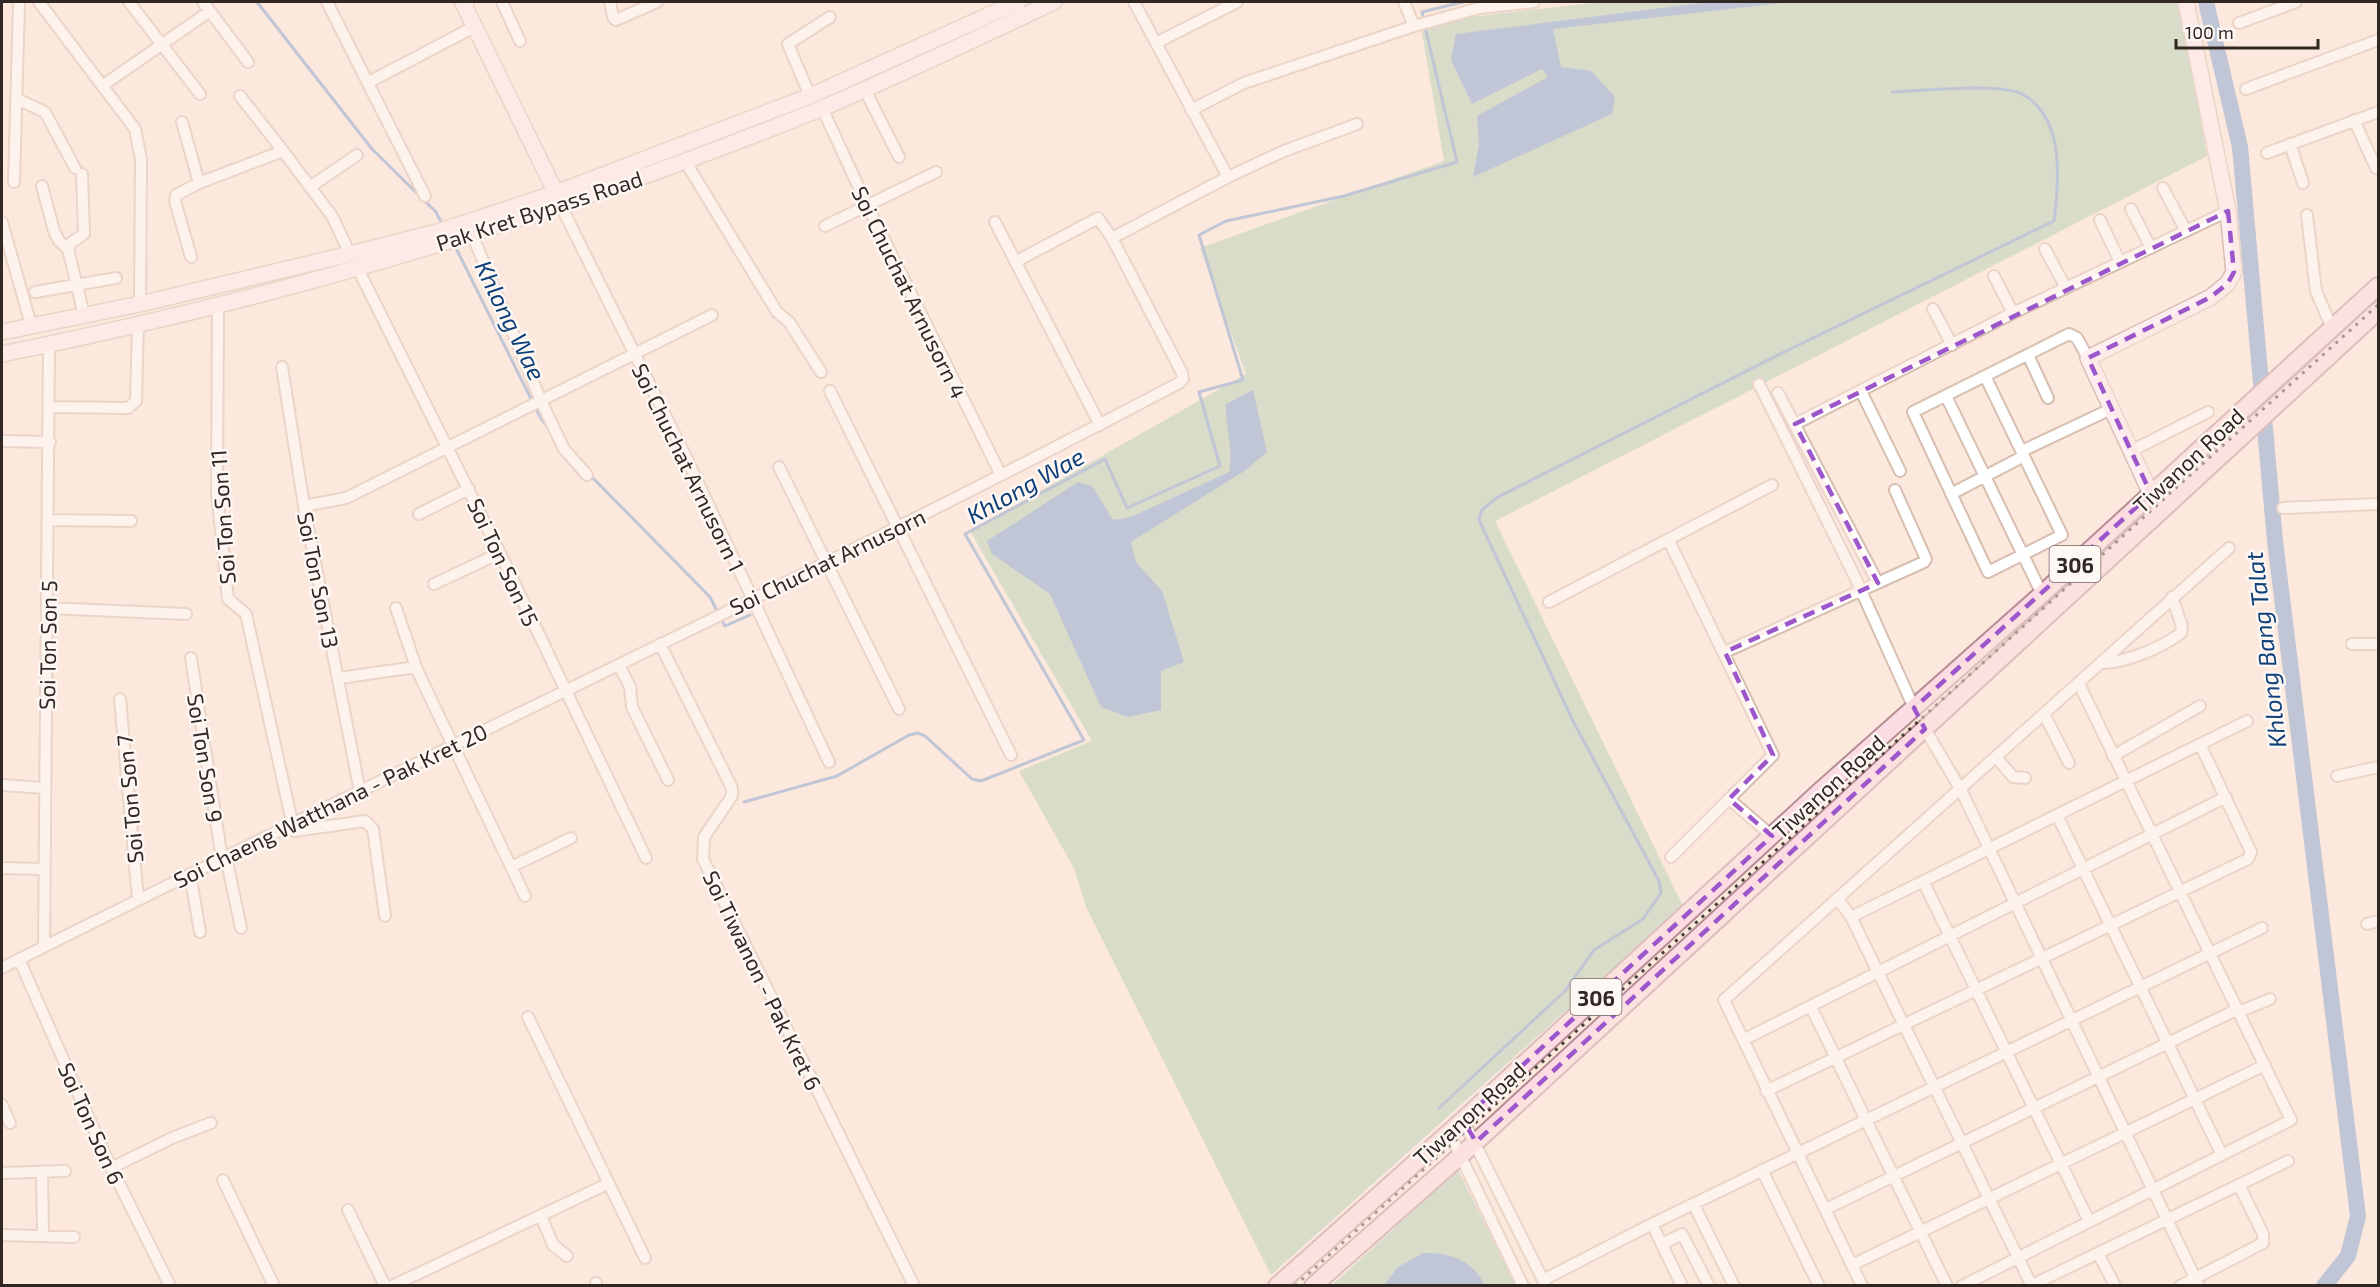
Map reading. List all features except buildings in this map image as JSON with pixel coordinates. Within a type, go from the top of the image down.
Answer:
[{"type":"main road","points":[[463,2],[558,199]]},
{"type":"main road","name":"Pak Kret Bypass Road","points":[[558,199],[810,96],[1018,2]]},
{"type":"main road","name":"Pak Kret Bypass Road","points":[[2,332],[140,304],[350,254],[440,237],[468,229],[685,160],[822,108],[1054,2]]},
{"type":"main road","points":[[2151,495],[2088,358],[2211,297],[2228,283],[2234,272],[2228,211],[2186,2]]},
{"type":"main road","name":"Pak Kret Bypass Road","points":[[2,355],[358,269],[440,237]]},
{"type":"main road","name":"Tiwanon Road","points":[[1277,1286],[1463,1120],[1772,836],[2042,594],[2379,286]]},
{"type":"main road","name":"Tiwanon Road","points":[[1313,1286],[1476,1142],[2379,311]]},
{"type":"main road","points":[[1914,708],[1925,729]]},
{"type":"street","points":[[14,182],[19,2]]},
{"type":"street","points":[[39,2],[135,129],[141,159],[140,304]]},
{"type":"street","points":[[129,2],[200,94]]},
{"type":"street","points":[[203,2],[248,62]]},
{"type":"street","points":[[327,2],[425,196]]},
{"type":"street","points":[[502,2],[520,41]]},
{"type":"street","points":[[610,2],[613,17],[616,20],[657,2]]},
{"type":"street","points":[[1134,2],[1228,177]]},
{"type":"street","points":[[1156,43],[1237,2]]},
{"type":"street","points":[[1404,2],[1421,24]]},
{"type":"street","points":[[1191,110],[1245,83],[1421,24],[1479,8],[1534,2]]},
{"type":"street","points":[[2239,23],[2296,2]]},
{"type":"street","points":[[102,86],[210,11]]},
{"type":"street","points":[[810,96],[788,44],[830,17]]},
{"type":"street","points":[[369,82],[474,27]]},
{"type":"street","points":[[2246,89],[2379,40]]},
{"type":"street","points":[[864,88],[899,157]]},
{"type":"street","points":[[240,96],[332,216],[350,254]]},
{"type":"street","points":[[17,99],[45,112],[78,171],[84,234],[72,242],[68,249]]},
{"type":"street","name":"Soi Chuchat Arnusorn 4","points":[[822,108],[867,205],[1001,475]]},
{"type":"street","points":[[2267,153],[2379,112]]},
{"type":"street","points":[[2354,120],[2376,168]]},
{"type":"street","points":[[182,122],[199,183]]},
{"type":"street","points":[[1015,261],[1098,218],[1112,238],[1228,177],[1284,151],[1356,124]]},
{"type":"street","points":[[2290,144],[2303,183]]},
{"type":"street","points":[[191,257],[175,201],[180,191],[284,151]]},
{"type":"street","points":[[310,187],[357,155]]},
{"type":"street","points":[[685,160],[777,312],[789,322],[821,372]]},
{"type":"street","points":[[825,226],[936,172]]},
{"type":"street","points":[[42,186],[54,231],[59,241],[68,249],[84,315]]},
{"type":"street","points":[[2163,188],[2186,231]]},
{"type":"street","name":"Soi Chuchat Arnusorn 1","points":[[558,199],[753,598],[829,762]]},
{"type":"street","points":[[2131,209],[2151,248]]},
{"type":"street","points":[[1795,424],[2013,313],[2228,211]]},
{"type":"street","points":[[2307,215],[2316,291],[2332,328]]},
{"type":"street","points":[[2100,220],[2120,262]]},
{"type":"street","points":[[2,222],[31,326]]},
{"type":"street","points":[[995,222],[1100,425]]},
{"type":"street","points":[[468,229],[539,402],[561,444],[587,475]]},
{"type":"street","name":"Soi Chuchat Arnusorn","points":[[660,644],[828,562],[1179,384],[1183,379],[1112,238]]},
{"type":"street","points":[[2045,249],[2066,288]]},
{"type":"street","name":"Soi Ton Son 15","points":[[358,269],[448,446],[646,858]]},
{"type":"street","points":[[1994,276],[2013,313]]},
{"type":"street","points":[[34,292],[116,278]]},
{"type":"street","name":"Soi Ton Son 11","points":[[218,303],[217,493],[228,599],[246,614],[293,824]]},
{"type":"street","points":[[1933,309],[1952,345]]},
{"type":"street","points":[[304,506],[346,498],[712,315]]},
{"type":"street","points":[[50,407],[128,408],[133,405],[138,322]]},
{"type":"street","points":[[1985,376],[2062,535],[1988,573],[1913,412],[1946,396],[1985,376],[2028,355],[2069,334],[2077,338],[2088,358]]},
{"type":"street","name":"Soi Ton Son 5","points":[[44,947],[44,788],[50,442],[49,344]]},
{"type":"street","points":[[2028,355],[2048,398]]},
{"type":"street","name":"Soi Ton Son 13","points":[[282,366],[304,506],[360,792]]},
{"type":"street","points":[[1759,384],[1860,590],[1914,708]]},
{"type":"street","points":[[830,391],[1011,755]]},
{"type":"street","points":[[1861,391],[1900,471]]},
{"type":"street","points":[[1778,393],[1878,583]]},
{"type":"street","points":[[1946,396],[2042,594]]},
{"type":"street","points":[[1951,494],[2111,409]]},
{"type":"street","points":[[2131,451],[2208,412]]},
{"type":"street","points":[[2,441],[50,442]]},
{"type":"street","points":[[779,466],[898,709]]},
{"type":"street","points":[[1549,602],[1772,485]]},
{"type":"street","points":[[419,514],[469,489]]},
{"type":"street","points":[[1725,652],[1921,564],[1926,559],[1895,490]]},
{"type":"street","points":[[2283,508],[2379,504]]},
{"type":"street","points":[[49,520],[131,521]]},
{"type":"street","points":[[1668,539],[1725,652],[1773,755],[1671,857]]},
{"type":"street","points":[[1862,1286],[1724,1000],[2104,663],[2172,597],[2229,548]]},
{"type":"street","points":[[434,585],[500,553]]},
{"type":"street","points":[[2104,663],[2124,660],[2173,639],[2181,633],[2182,626],[2172,597]]},
{"type":"street","points":[[47,608],[186,614]]},
{"type":"street","points":[[396,608],[416,668],[525,896]]},
{"type":"street","name":"Soi Chaeng Watthana - Pak Kret 20","points":[[2,968],[138,899],[360,792],[451,745],[566,692],[660,644]]},
{"type":"street","name":"Soi Tiwanon - Pak Kret 6","points":[[660,644],[732,788],[732,796],[704,837],[703,859],[914,1286]]},
{"type":"street","points":[[2352,644],[2379,644]]},
{"type":"street","name":"Soi Ton Son 9","points":[[191,658],[224,858],[241,928]]},
{"type":"street","points":[[619,665],[630,687],[632,707],[668,780]]},
{"type":"street","points":[[339,678],[416,668]]},
{"type":"street","points":[[1962,1286],[2291,1120],[2079,684]]},
{"type":"street","name":"Soi Ton Son 7","points":[[120,699],[138,899]]},
{"type":"street","points":[[2113,756],[2200,706]]},
{"type":"street","points":[[2044,714],[2069,763]]},
{"type":"street","points":[[1851,916],[2247,721]]},
{"type":"street","points":[[1925,729],[1961,790],[2198,1282]]},
{"type":"street","points":[[1766,1091],[2179,893],[2251,856],[2200,744]]},
{"type":"street","points":[[1996,757],[2013,777],[2025,778]]},
{"type":"street","points":[[2337,776],[2379,767]]},
{"type":"street","points":[[2,785],[44,788]]},
{"type":"street","points":[[1743,1040],[2226,797]]},
{"type":"street","points":[[1729,799],[1772,836]]},
{"type":"street","points":[[2057,815],[2222,1155]]},
{"type":"street","points":[[293,824],[294,831],[364,821],[369,823],[373,828],[385,916]]},
{"type":"street","points":[[511,867],[571,838]]},
{"type":"street","points":[[2,868],[44,869]]},
{"type":"street","points":[[190,874],[200,932]]},
{"type":"street","points":[[1923,881],[2005,1053],[2090,1221]]},
{"type":"street","points":[[1838,898],[1851,916],[1879,972],[1903,1026],[2031,1285],[2288,1161]]},
{"type":"street","points":[[2367,924],[2379,921]]},
{"type":"street","points":[[1463,1120],[1545,1283],[1652,1224],[2262,927]]},
{"type":"street","name":"Soi Ton Son 6","points":[[20,959],[111,1168],[170,1286]]},
{"type":"street","points":[[1826,1209],[2239,1010],[2270,999]]},
{"type":"street","points":[[1811,1007],[1947,1286]]},
{"type":"street","points":[[528,1017],[607,1184],[645,1258]]},
{"type":"street","points":[[1852,1265],[2265,1065]]},
{"type":"street","points":[[2,1105],[10,1123]]},
{"type":"street","points":[[111,1168],[172,1138],[211,1123]]},
{"type":"street","points":[[1449,1132],[1523,1286]]},
{"type":"street","points":[[1762,1170],[1818,1286]]},
{"type":"street","points":[[2,1173],[65,1171]]},
{"type":"street","points":[[42,1173],[42,1235]]},
{"type":"street","points":[[224,1180],[274,1286]]},
{"type":"street","points":[[392,1286],[607,1184]]},
{"type":"street","points":[[2180,1286],[2198,1282],[2264,1243],[2264,1234],[2239,1185]]},
{"type":"street","points":[[1694,1205],[1734,1286]]},
{"type":"street","points":[[348,1210],[385,1286]]},
{"type":"street","points":[[541,1216],[553,1245],[567,1256]]},
{"type":"street","points":[[1652,1224],[1682,1286]]},
{"type":"street","points":[[1662,1244],[1682,1234],[1709,1286]]},
{"type":"street","points":[[2,1235],[74,1237]]},
{"type":"street","points":[[1506,1250],[1524,1240]]},
{"type":"street","points":[[2098,1253],[2115,1286]]},
{"type":"highlighted area","points":[[2228,211],[2234,272],[2228,283],[2211,297],[2088,358],[2151,494],[1914,708],[1925,729],[1476,1142],[1463,1120],[1772,836],[1729,799],[1773,755],[1725,652],[1878,583],[1795,424]]},
{"type":"green space","points":[[1601,2],[2179,2],[2207,156],[1495,521],[1683,906],[1271,1275],[1086,907],[1074,868],[1019,771],[1092,741],[970,531],[1246,374],[1200,248],[1444,161],[1421,27],[1461,18]]},
{"type":"green space","points":[[1458,1170],[1516,1285],[1331,1286]]},
{"type":"water","points":[[1709,2],[1792,2],[1553,29],[1561,67],[1591,71],[1615,97],[1612,114],[1473,177],[1479,144],[1477,116],[1548,77],[1542,69],[1472,104],[1451,60],[1456,34]]},
{"type":"water","points":[[1253,390],[1267,452],[1246,470],[1131,542],[1136,562],[1162,591],[1184,662],[1161,671],[1161,710],[1128,717],[1101,707],[1050,594],[992,554],[987,541],[1078,482],[1092,486],[1113,520],[1131,517],[1229,472],[1226,404]]},
{"type":"water","points":[[1423,1253],[1442,1254],[1459,1259],[1474,1269],[1484,1285],[1384,1285],[1398,1267]]},
{"type":"waterway","name":"Khlong Wae","points":[[257,2],[372,149],[436,212],[443,226]]},
{"type":"waterway","name":"Khlong Wae","points":[[1424,20],[1422,12],[1463,2]]},
{"type":"waterway","name":"Khlong Bang Talat","points":[[2206,2],[2240,147],[2275,541],[2358,1216],[2348,1256],[2324,1286]]},
{"type":"waterway","name":"Khlong Wae","points":[[744,802],[837,776],[909,735],[918,733],[925,736],[972,779],[981,781],[1084,740],[965,534],[1105,459],[1127,508],[1220,466],[1199,392],[1243,380],[1199,235],[1226,221],[1344,196],[1457,162],[1425,27]]},
{"type":"waterway","points":[[1439,1108],[1565,991],[1594,950],[1643,919],[1661,893],[1659,881],[1574,723],[1479,520],[1482,510],[1498,497],[1782,353],[2054,221],[2058,170],[2053,135],[2047,119],[2024,95],[2013,91],[1980,88],[1892,92]]},
{"type":"waterway","name":"Khlong Wae","points":[[454,244],[540,417],[550,430]]},
{"type":"waterway","name":"Khlong Wae","points":[[590,475],[710,597],[718,613]]},
{"type":"waterway","name":"Khlong Wae","points":[[721,619],[725,626],[750,615]]},
{"type":"railway","points":[[1295,1286],[2378,305]]}]
